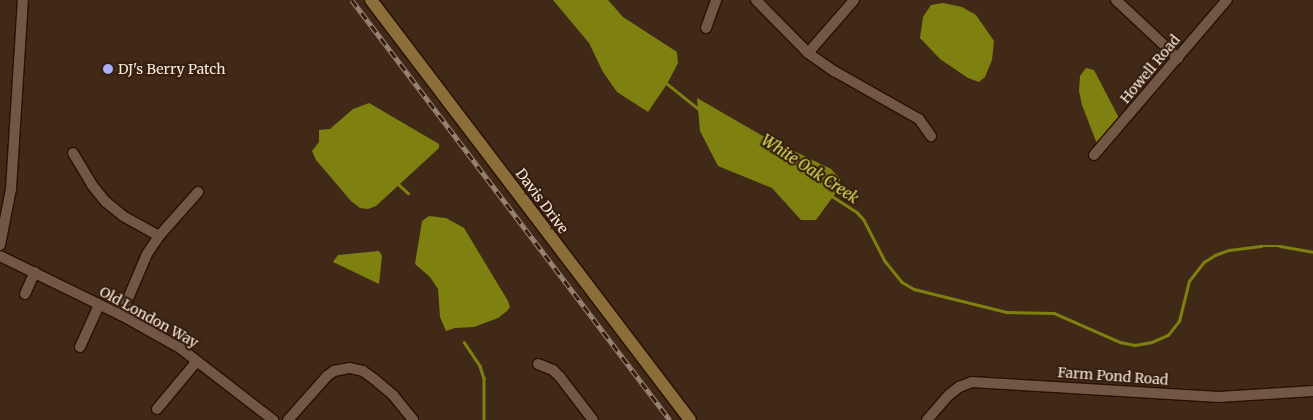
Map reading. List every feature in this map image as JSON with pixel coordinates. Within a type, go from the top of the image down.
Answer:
[{"type":"main road","name":"Davis Drive","points":[[371,0],[690,420]]},
{"type":"street","points":[[0,245],[11,189],[23,0]]},
{"type":"street","points":[[706,28],[716,0]]},
{"type":"street","points":[[756,0],[808,53],[828,68],[919,119],[931,136]]},
{"type":"street","points":[[808,53],[854,0]]},
{"type":"street","points":[[1116,0],[1178,58]]},
{"type":"street","name":"Howell Road","points":[[1094,155],[1226,0]]},
{"type":"street","points":[[73,152],[106,202],[123,216],[159,236]]},
{"type":"street","points":[[121,315],[138,273],[159,236],[198,192]]},
{"type":"street","name":"Old London Way","points":[[0,256],[121,315],[180,348],[273,420]]},
{"type":"street","points":[[25,294],[35,272]]},
{"type":"street","points":[[80,347],[99,305]]},
{"type":"street","points":[[157,409],[198,361]]},
{"type":"street","points":[[538,364],[553,370],[560,377],[593,420]]},
{"type":"street","points":[[288,420],[327,376],[334,371],[350,368],[363,371],[374,378],[393,395],[413,420]]},
{"type":"street","name":"Farm Pond Road","points":[[927,420],[959,386],[972,382],[1011,382],[1210,396],[1313,391]]},
{"type":"water","points":[[553,0],[608,0],[623,17],[677,52],[678,63],[667,84],[648,112],[617,92],[603,72],[589,43]]},
{"type":"water","points":[[943,3],[962,7],[976,15],[994,41],[992,60],[985,77],[979,82],[968,78],[940,59],[920,38],[923,17],[931,5]]},
{"type":"water","points":[[1086,68],[1094,70],[1120,120],[1097,144],[1082,105],[1079,91],[1080,76]]},
{"type":"water","points":[[697,98],[761,135],[831,169],[840,179],[840,187],[816,220],[801,220],[772,188],[718,166],[700,131]]},
{"type":"water","points":[[369,103],[439,144],[439,148],[376,206],[368,209],[360,208],[351,201],[316,160],[312,151],[319,142],[319,130],[330,129],[353,109]]},
{"type":"water","points":[[429,216],[446,218],[464,228],[508,301],[510,307],[498,318],[474,327],[455,328],[446,331],[440,317],[438,289],[430,277],[415,264],[422,221]]},
{"type":"water","points":[[379,251],[382,256],[379,284],[333,262],[338,255]]},
{"type":"waterway","name":"White Oak Creek","points":[[665,82],[700,110]]},
{"type":"waterway","points":[[397,183],[408,193]]},
{"type":"waterway","name":"White Oak Creek","points":[[832,196],[857,212],[864,220],[885,261],[902,282],[914,289],[1007,312],[1054,313],[1120,342],[1135,345],[1152,342],[1168,335],[1179,321],[1189,281],[1204,262],[1215,255],[1229,250],[1261,246],[1280,246],[1313,252]]},
{"type":"waterway","points":[[464,342],[480,366],[484,378],[484,420]]},
{"type":"railway","points":[[352,0],[670,420]]},
{"type":"place","name":"DJ's Berry Patch","points":[[108,69]]}]
